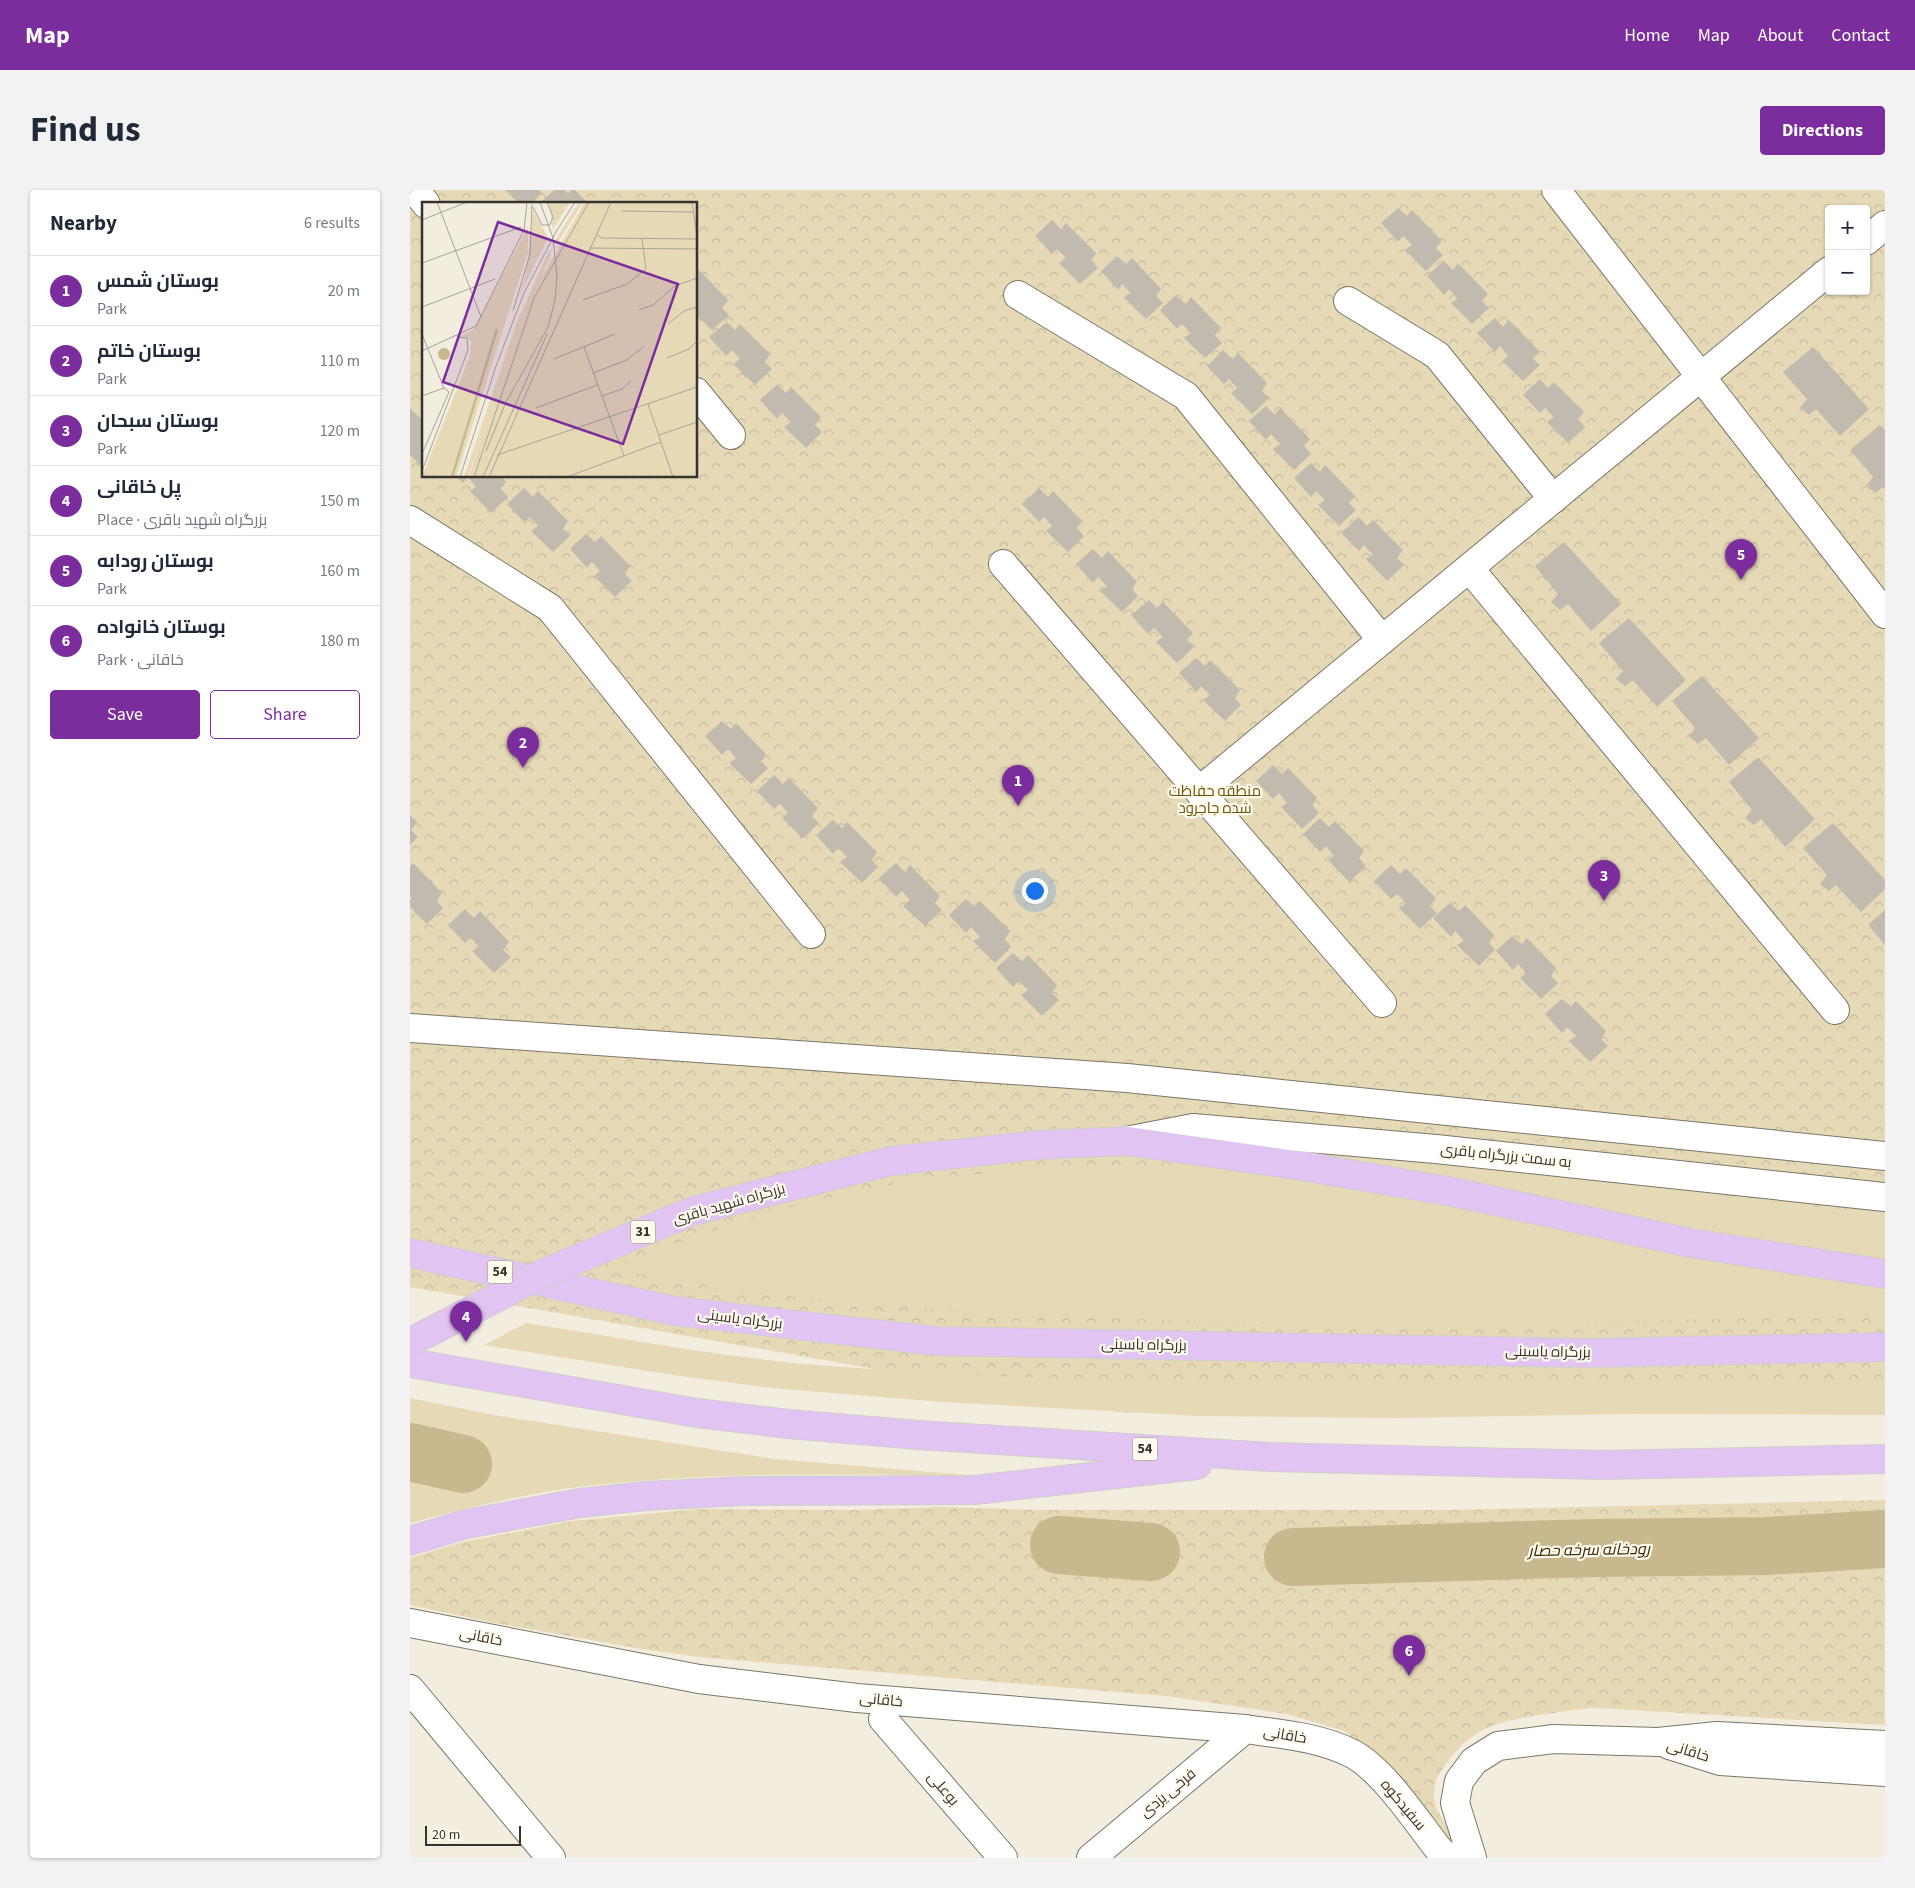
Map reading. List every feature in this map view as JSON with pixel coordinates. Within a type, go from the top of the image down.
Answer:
[{"type":"highway","name":"بزرگراه شهید باقری","points":[[410,1342],[544,1273],[693,1211],[891,1161],[1038,1145],[1128,1141],[1302,1166],[1453,1192],[1691,1243],[1885,1274]]},
{"type":"highway","name":"بزرگراه یاسینی","points":[[410,1253],[675,1311],[936,1341],[1587,1353],[1885,1347]]},
{"type":"highway","name":"54","points":[[410,1363],[697,1413],[789,1424],[918,1435],[1270,1457],[1603,1465],[1885,1459]]},
{"type":"highway","points":[[410,1541],[466,1524],[580,1503],[646,1496],[744,1491],[974,1490],[1270,1457]]},
{"type":"street","points":[[415,190],[424,202]]},
{"type":"street","points":[[1556,190],[1885,614]]},
{"type":"street","points":[[1870,237],[1885,225]]},
{"type":"street","points":[[1199,791],[1825,275]]},
{"type":"street","points":[[1018,295],[1186,396],[1382,640]]},
{"type":"street","points":[[1348,301],[1438,355],[1553,499]]},
{"type":"street","points":[[698,394],[731,435]]},
{"type":"street","points":[[410,520],[550,608],[811,934]]},
{"type":"street","points":[[1003,564],[1382,1002]]},
{"type":"street","points":[[1468,568],[1835,1010]]},
{"type":"street","points":[[410,1028],[1127,1078],[1885,1156]]},
{"type":"street","name":"به سمت بزرگراه باقری","points":[[1128,1141],[1193,1128],[1436,1149],[1885,1197]]},
{"type":"street","name":"خاقانی","points":[[410,1623],[699,1679],[857,1698],[1245,1729],[1304,1738],[1333,1745],[1354,1755]]},
{"type":"street","points":[[410,1689],[551,1858]]},
{"type":"street","name":"بوعلی","points":[[883,1719],[1003,1858]]},
{"type":"street","name":"فرخی یزدی","points":[[1090,1858],[1245,1729]]},
{"type":"street","name":"خاقانی","points":[[1658,1742],[1717,1736],[1885,1745]]},
{"type":"street","points":[[1472,1858],[1455,1803],[1459,1781],[1474,1760],[1498,1746],[1554,1739],[1658,1742]]},
{"type":"street","name":"خاقانی","points":[[1658,1742],[1720,1761],[1885,1772]]},
{"type":"street","name":"سفیدکوه","points":[[1354,1755],[1371,1768],[1395,1794],[1440,1851],[1449,1858]]},
{"type":"green space","name":"منطقه حفاظت شده جاجرود","points":[[410,190],[1885,190],[1885,1388],[1125,1413],[410,1287]]},
{"type":"green space","points":[[1193,1139],[1353,1152],[1885,1215],[1885,1260],[1819,1252],[1368,1162],[1304,1152]]},
{"type":"green space","points":[[1176,1168],[1305,1177],[1420,1197],[1619,1242],[1769,1272],[1885,1287],[1885,1318],[1461,1324],[1102,1318],[1012,1314],[833,1301],[727,1289],[611,1269],[731,1224],[793,1206],[904,1182],[1030,1169]]},
{"type":"green space","points":[[526,1323],[781,1362],[950,1374],[1218,1383],[1418,1385],[1885,1384],[1885,1415],[1633,1414],[1397,1418],[1200,1416],[942,1402],[771,1388],[673,1375],[484,1345]]},
{"type":"green space","points":[[410,1398],[494,1415],[775,1459],[979,1476],[781,1475],[634,1481],[585,1486],[519,1497],[410,1523]]},
{"type":"green space","points":[[1885,1500],[1885,1725],[1597,1708],[1557,1712],[1493,1725],[1472,1736],[1463,1744],[1453,1754],[1436,1780],[1434,1790],[1435,1801],[1440,1815],[1459,1841],[1454,1846],[1414,1795],[1375,1753],[1344,1731],[1287,1714],[1166,1696],[699,1657],[641,1649],[495,1623],[410,1605],[410,1558],[463,1542],[572,1521],[698,1509],[850,1510],[944,1507],[1038,1510],[1449,1510]]},
{"type":"building","points":[[505,190],[539,190],[542,193],[533,202],[518,202]]},
{"type":"building","points":[[554,190],[564,190],[568,194],[571,190],[575,190],[587,202],[543,202]]},
{"type":"building","points":[[1398,208],[1407,216],[1412,210],[1442,241],[1436,248],[1443,255],[1426,271],[1405,250],[1412,245],[1403,236],[1398,242],[1381,223]]},
{"type":"building","points":[[1052,220],[1061,229],[1066,223],[1096,253],[1091,261],[1098,268],[1080,284],[1059,263],[1066,258],[1057,249],[1052,254],[1035,236]]},
{"type":"building","points":[[1117,256],[1126,264],[1132,258],[1161,289],[1156,296],[1163,303],[1146,319],[1124,298],[1131,293],[1122,284],[1118,290],[1101,271]]},
{"type":"building","points":[[1444,261],[1453,270],[1458,263],[1488,294],[1482,301],[1489,308],[1472,324],[1451,303],[1458,299],[1449,289],[1444,295],[1427,276]]},
{"type":"building","points":[[698,269],[728,300],[722,308],[729,315],[712,330],[698,317]]},
{"type":"building","points":[[1176,295],[1186,304],[1191,297],[1221,328],[1215,335],[1222,343],[1205,358],[1184,338],[1191,333],[1182,324],[1177,329],[1160,310]]},
{"type":"building","points":[[1495,318],[1503,327],[1509,320],[1539,351],[1533,359],[1540,365],[1523,381],[1502,361],[1508,356],[1500,346],[1495,352],[1477,333]]},
{"type":"building","points":[[727,322],[735,330],[740,324],[770,354],[765,362],[772,369],[755,385],[733,364],[740,359],[732,350],[726,356],[709,337]]},
{"type":"building","points":[[1813,347],[1869,409],[1840,436],[1816,409],[1809,415],[1800,408],[1807,399],[1783,372]]},
{"type":"building","points":[[1223,350],[1233,359],[1238,353],[1267,383],[1262,391],[1269,398],[1252,414],[1231,393],[1237,388],[1229,379],[1224,384],[1207,366]]},
{"type":"building","points":[[1540,379],[1548,388],[1554,382],[1584,412],[1578,419],[1585,427],[1568,443],[1547,422],[1554,417],[1545,408],[1540,413],[1523,395]]},
{"type":"building","points":[[777,385],[786,393],[791,387],[821,417],[815,425],[822,432],[806,448],[784,427],[791,422],[782,413],[777,419],[760,400]]},
{"type":"building","points":[[1266,406],[1275,415],[1280,408],[1310,439],[1304,446],[1311,454],[1294,470],[1273,449],[1280,444],[1271,434],[1266,440],[1249,421]]},
{"type":"building","points":[[410,408],[422,420],[422,467],[410,455]]},
{"type":"building","points":[[1880,425],[1885,430],[1885,489],[1883,487],[1875,493],[1867,485],[1873,477],[1850,450]]},
{"type":"building","points":[[1311,463],[1320,472],[1325,465],[1355,496],[1349,503],[1356,510],[1339,526],[1318,505],[1325,500],[1316,491],[1311,497],[1294,478]]},
{"type":"building","points":[[458,478],[467,478],[463,483]]},
{"type":"building","points":[[469,478],[503,478],[506,482],[501,489],[508,497],[491,513],[470,491],[476,487]]},
{"type":"building","points":[[524,488],[533,497],[538,491],[568,521],[563,529],[570,536],[553,552],[531,531],[538,526],[530,517],[524,522],[507,504]]},
{"type":"building","points":[[1039,488],[1048,497],[1053,491],[1082,521],[1077,528],[1084,536],[1068,552],[1046,531],[1052,526],[1044,517],[1039,522],[1022,504]]},
{"type":"building","points":[[1359,517],[1367,526],[1373,520],[1403,550],[1397,558],[1404,565],[1387,581],[1366,559],[1373,555],[1364,545],[1359,551],[1341,533]]},
{"type":"building","points":[[586,534],[595,542],[601,536],[630,566],[625,574],[632,581],[615,597],[594,576],[600,571],[592,562],[587,568],[570,549]]},
{"type":"building","points":[[1564,542],[1621,604],[1591,631],[1568,604],[1560,610],[1551,602],[1558,594],[1535,566]]},
{"type":"building","points":[[1093,549],[1102,558],[1108,551],[1137,582],[1132,589],[1138,596],[1122,612],[1100,591],[1107,586],[1098,577],[1093,583],[1076,564]]},
{"type":"building","points":[[1149,600],[1157,608],[1163,602],[1193,633],[1187,640],[1194,647],[1177,663],[1156,642],[1163,637],[1154,628],[1148,634],[1131,615]]},
{"type":"building","points":[[1629,618],[1686,680],[1657,707],[1633,680],[1625,686],[1616,679],[1623,671],[1599,643]]},
{"type":"building","points":[[1196,658],[1205,666],[1210,660],[1240,690],[1235,698],[1241,705],[1225,721],[1203,700],[1210,695],[1201,686],[1197,692],[1179,673]]},
{"type":"building","points":[[1702,676],[1759,738],[1729,765],[1706,738],[1698,744],[1689,736],[1695,728],[1672,701]]},
{"type":"building","points":[[722,721],[731,729],[736,723],[766,754],[761,761],[768,768],[751,784],[729,763],[736,758],[728,749],[722,755],[705,736]]},
{"type":"building","points":[[1758,757],[1815,819],[1785,847],[1761,819],[1754,825],[1745,818],[1752,810],[1729,782]]},
{"type":"building","points":[[1273,765],[1282,774],[1288,768],[1317,798],[1312,805],[1319,813],[1302,829],[1281,807],[1287,803],[1279,793],[1273,799],[1256,781]]},
{"type":"building","points":[[774,775],[783,784],[789,778],[818,808],[812,816],[819,823],[803,839],[782,818],[788,813],[780,804],[774,809],[757,791]]},
{"type":"building","points":[[410,815],[417,822],[411,830],[418,837],[410,845]]},
{"type":"building","points":[[1320,818],[1329,827],[1335,821],[1364,851],[1359,858],[1366,866],[1349,882],[1328,860],[1334,856],[1326,846],[1320,852],[1303,834]]},
{"type":"building","points":[[833,820],[842,828],[847,822],[877,852],[872,860],[878,867],[862,883],[840,862],[847,857],[838,848],[833,854],[816,835]]},
{"type":"building","points":[[1833,823],[1885,880],[1885,889],[1861,912],[1836,885],[1829,891],[1820,884],[1827,875],[1803,848]]},
{"type":"building","points":[[413,863],[442,893],[437,901],[443,908],[427,924],[410,907],[410,900],[412,898],[410,896],[410,866]]},
{"type":"building","points":[[896,863],[905,872],[910,865],[940,896],[935,903],[942,910],[925,926],[903,906],[910,900],[902,891],[896,897],[879,878]]},
{"type":"building","points":[[1391,865],[1400,874],[1406,868],[1436,898],[1430,906],[1437,913],[1420,929],[1399,908],[1406,903],[1397,894],[1391,899],[1374,881]]},
{"type":"building","points":[[966,899],[975,907],[980,901],[1010,931],[1005,939],[1011,947],[995,963],[973,941],[980,937],[971,927],[966,933],[949,915]]},
{"type":"building","points":[[1450,903],[1459,911],[1465,905],[1494,935],[1489,943],[1495,950],[1479,966],[1457,945],[1464,941],[1455,931],[1451,937],[1433,918]]},
{"type":"building","points":[[465,909],[474,918],[480,911],[509,942],[503,950],[511,957],[494,973],[472,951],[479,947],[470,937],[465,943],[448,925]]},
{"type":"building","points":[[1885,910],[1885,945],[1868,925]]},
{"type":"building","points":[[1512,936],[1522,944],[1527,938],[1556,968],[1551,976],[1558,983],[1541,999],[1520,978],[1526,973],[1518,964],[1513,970],[1496,951]]},
{"type":"building","points":[[1013,953],[1022,961],[1028,955],[1057,985],[1052,993],[1059,1000],[1042,1016],[1021,995],[1028,990],[1019,981],[1013,987],[996,968]]},
{"type":"building","points":[[1562,999],[1571,1007],[1576,1001],[1606,1031],[1601,1039],[1608,1046],[1590,1062],[1569,1041],[1576,1036],[1568,1027],[1562,1033],[1545,1014]]},
{"type":"waterway","name":"رودخانه سرخه حصار","points":[[410,1452],[463,1464]]},
{"type":"waterway","name":"رودخانه سرخه حصار","points":[[1293,1557],[1594,1548],[1767,1546],[1885,1539]]},
{"type":"waterway","name":"رودخانه سرخه حصار","points":[[1059,1545],[1151,1552]]},
{"type":"place","name":"بوستان رودابه","points":[[1741,580]]},
{"type":"place","name":"بوستان خاتم","points":[[523,768]]},
{"type":"place","name":"بوستان شمس","points":[[1018,806]]},
{"type":"place","name":"بوستان سبحان","points":[[1604,901]]},
{"type":"place","name":"پل خاقانی","points":[[466,1342]]},
{"type":"place","name":"بوستان خانواده","points":[[1409,1676]]}]
